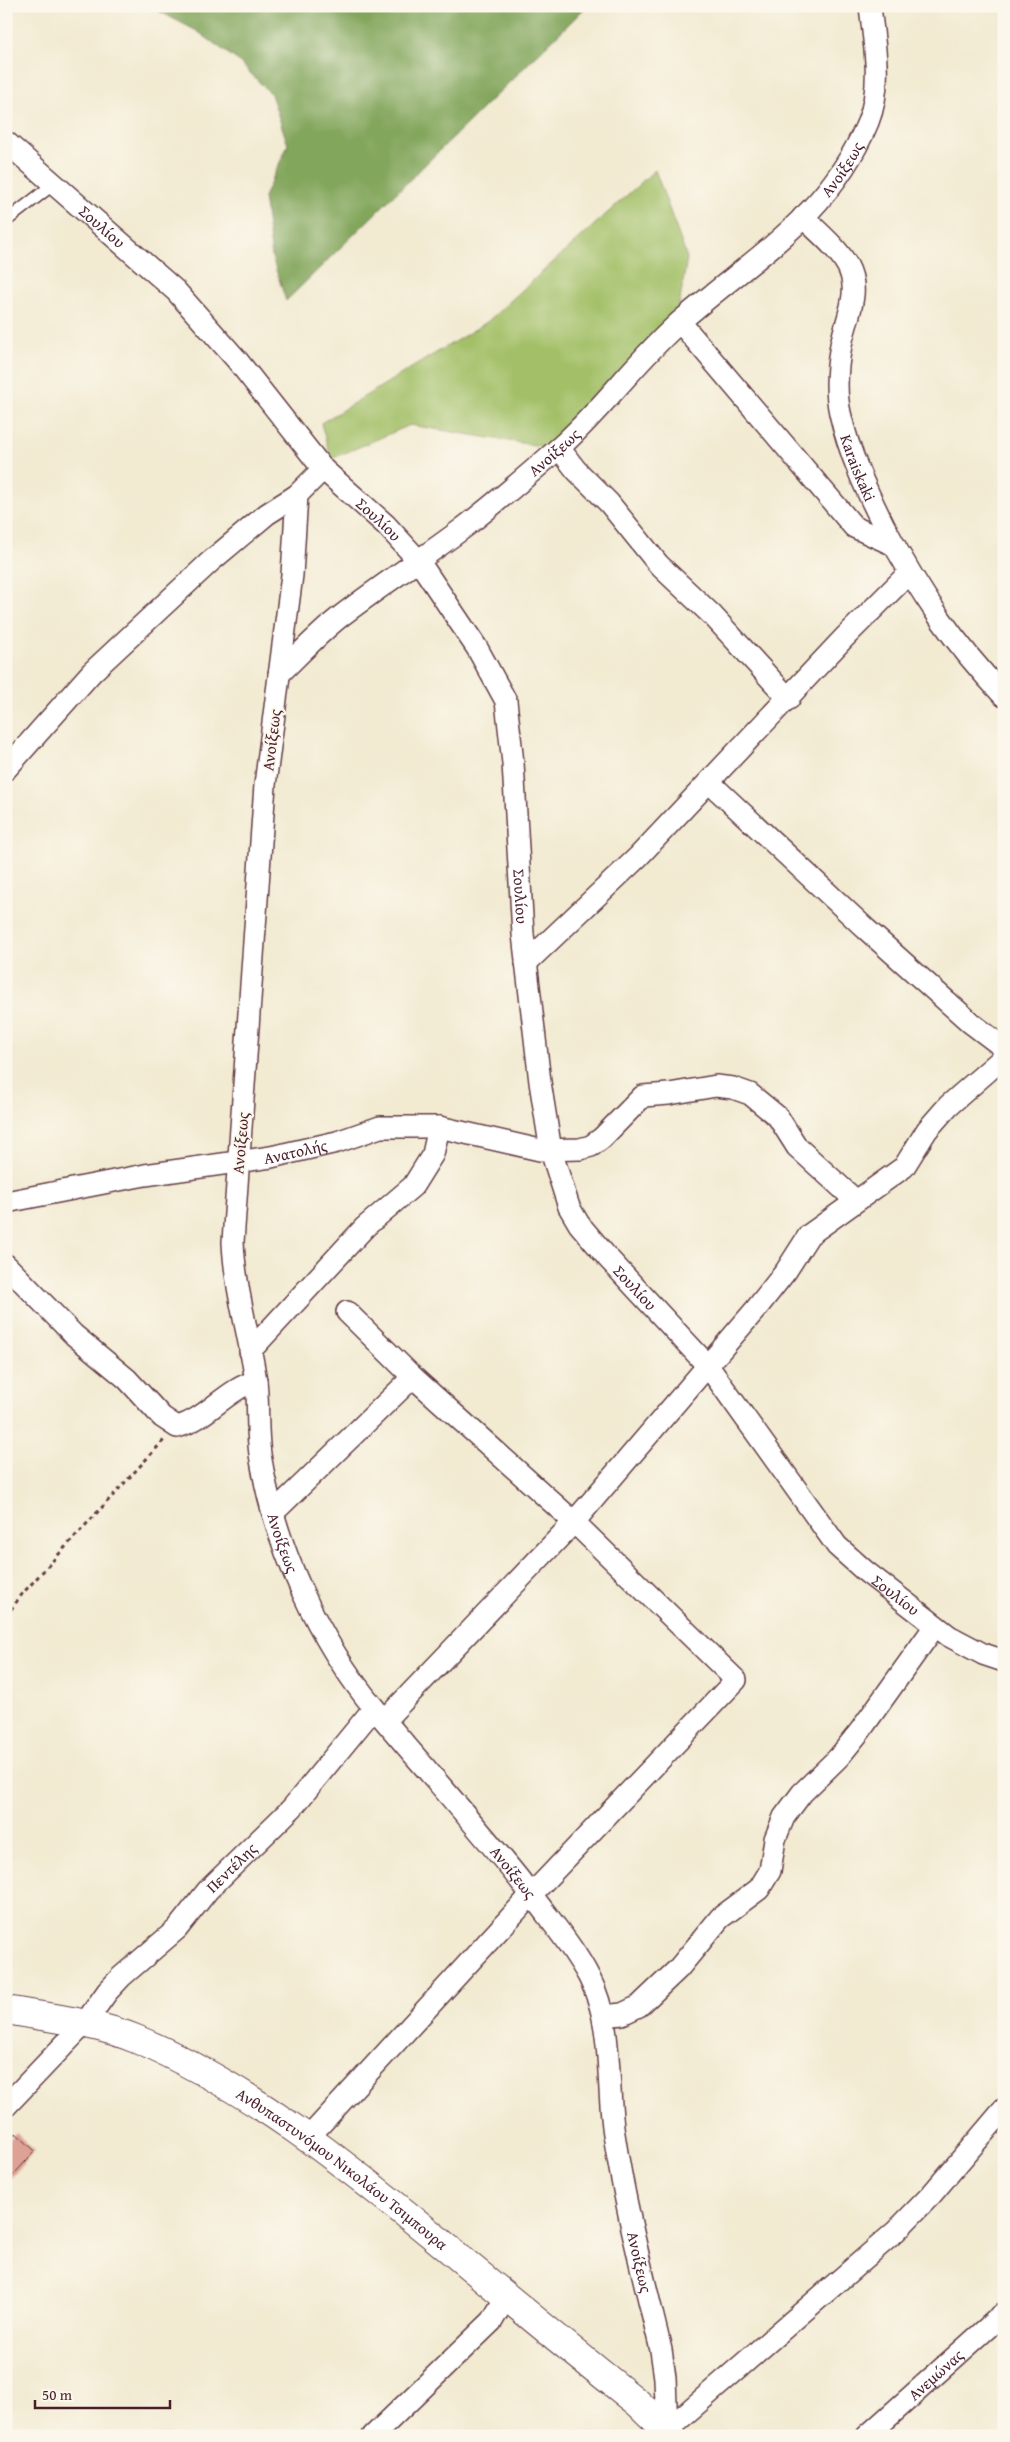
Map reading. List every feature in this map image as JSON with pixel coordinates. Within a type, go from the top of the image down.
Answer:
[{"type":"street","name":"Ανοίξεως","points":[[669,2433],[661,2350],[614,2132],[604,2016],[594,1987],[578,1958],[490,1842],[379,1714],[341,1662],[323,1632],[283,1543],[273,1513],[260,1456],[256,1381],[234,1259],[238,1163],[265,785],[279,674],[339,618],[464,528],[559,448],[578,431],[680,322],[758,260],[829,189],[863,132],[873,107],[876,82],[870,6]]},
{"type":"street","name":"Σουλίου","points":[[6,142],[55,183],[182,297],[237,360],[323,469],[380,519],[418,560],[477,648],[506,701],[513,763],[516,840],[526,963],[540,1082],[552,1151],[562,1190],[569,1207],[579,1224],[626,1279],[708,1366],[837,1546],[865,1571],[935,1626],[964,1645],[1004,1661]]},
{"type":"street","name":"Karaiskaki","points":[[803,217],[842,258],[852,276],[853,304],[841,346],[837,376],[839,411],[859,473],[909,573],[971,661],[1004,696]]},
{"type":"street","points":[[680,322],[854,527],[894,545]]},
{"type":"street","points":[[559,448],[576,470],[609,503],[659,565],[713,616],[789,699]]},
{"type":"street","points":[[6,768],[99,666],[211,561],[267,514],[297,495],[323,469]]},
{"type":"street","points":[[279,674],[292,575],[297,495]]},
{"type":"street","points":[[526,963],[638,857],[789,699],[844,638],[909,573]]},
{"type":"street","points":[[710,782],[866,929],[971,1022],[1004,1048]]},
{"type":"street","name":"Πεντέλης","points":[[6,2106],[85,2023],[107,1992],[121,1977],[177,1929],[208,1890],[292,1808],[379,1714],[574,1522],[708,1366],[786,1271],[809,1235],[855,1200],[904,1167],[928,1130],[948,1106],[1004,1057]]},
{"type":"street","name":"Ανατολής","points":[[6,1202],[144,1175],[238,1163],[337,1142],[377,1127],[439,1127],[518,1146],[552,1151],[580,1149],[595,1144],[643,1096],[669,1094],[707,1086],[724,1086],[750,1094],[774,1113],[797,1147],[855,1200]]},
{"type":"street","points":[[250,1351],[365,1227],[414,1186],[433,1154],[439,1127]]},
{"type":"street","points":[[6,1265],[74,1334],[127,1379],[162,1417],[177,1427],[191,1423],[231,1392],[256,1381]]},
{"type":"street","points":[[308,2138],[531,1895],[736,1680],[574,1522],[413,1377],[347,1312]]},
{"type":"street","points":[[273,1513],[413,1377]]},
{"type":"street","points":[[604,2016],[622,2014],[639,2006],[678,1969],[720,1918],[759,1889],[770,1871],[776,1839],[784,1817],[802,1792],[839,1757],[860,1731],[935,1626]]},
{"type":"street","name":"Ανθυπαστυνόμου Νικολάου Τσιμπουρα","points":[[6,2010],[85,2023],[134,2038],[178,2058],[243,2093],[308,2138],[393,2204],[638,2403],[669,2433]]},
{"type":"street","points":[[669,2433],[895,2232],[931,2195],[1004,2109]]},
{"type":"street","points":[[373,2436],[492,2321],[506,2297]]},
{"type":"street","name":"Ανεμώνας","points":[[867,2436],[1004,2313]]},
{"type":"lane","points":[[6,221],[55,183]]},
{"type":"path","points":[[6,1616],[24,1592],[177,1427]]},
{"type":"green space","points":[[149,6],[587,6],[286,301],[272,257],[264,197],[288,145],[271,94],[237,60],[197,31]]},
{"type":"green space","points":[[655,170],[687,258],[678,312],[546,447],[410,425],[331,459],[321,423],[487,322]]},
{"type":"building","points":[[16,2133],[35,2151],[6,2183],[6,2144]]}]
